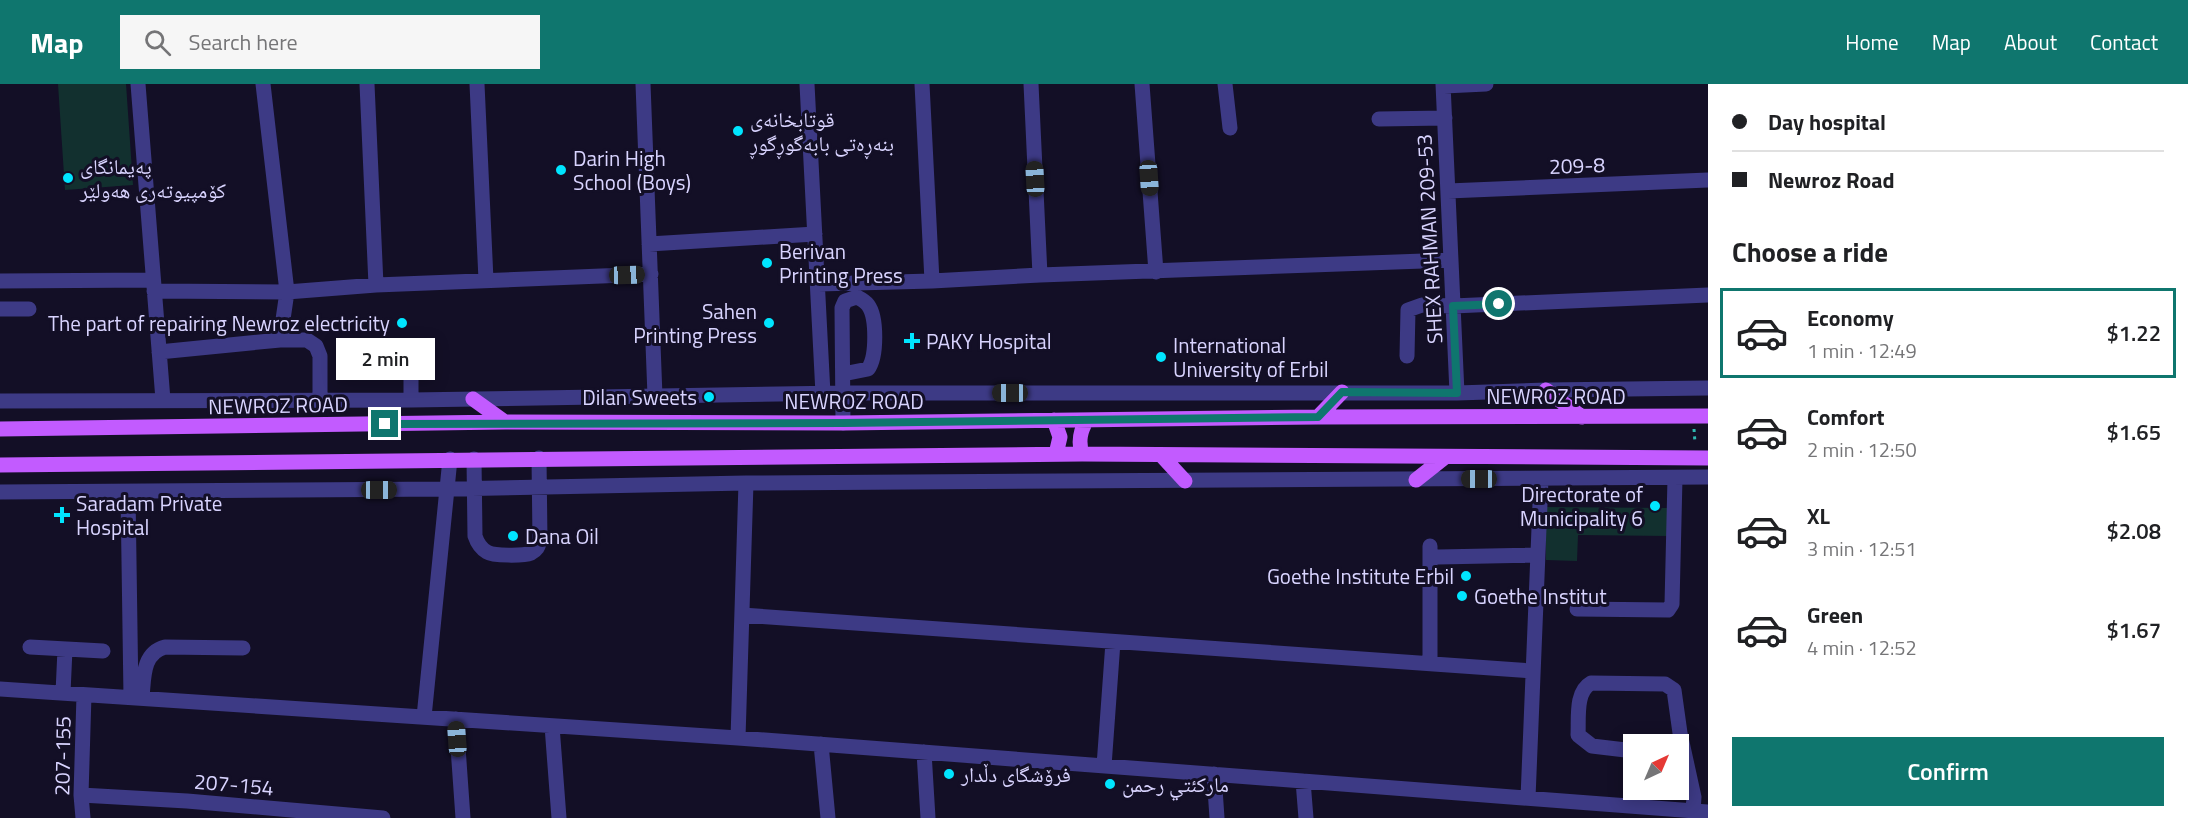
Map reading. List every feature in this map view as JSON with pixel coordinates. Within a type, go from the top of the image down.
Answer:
[{"type":"main road","points":[[1546,390],[1582,417]]},
{"type":"main road","points":[[1318,417],[1342,392]]},
{"type":"main road","points":[[473,399],[505,422]]},
{"type":"main road","name":"NEWROZ ROAD","points":[[0,429],[505,422],[843,423],[1318,417],[1701,416]]},
{"type":"main road","points":[[1054,420],[1060,437],[1056,454]]},
{"type":"main road","points":[[1082,454],[1081,432],[1087,420]]},
{"type":"main road","points":[[0,465],[1056,454],[1701,458]]},
{"type":"main road","points":[[1161,455],[1185,481]]},
{"type":"main road","points":[[1416,480],[1445,457]]},
{"type":"street","points":[[138,84],[163,400]]},
{"type":"street","points":[[263,84],[287,292],[280,340]]},
{"type":"street","points":[[367,84],[376,285]]},
{"type":"street","points":[[477,84],[486,280]]},
{"type":"street","points":[[643,84],[655,396]]},
{"type":"street","points":[[807,84],[822,393]]},
{"type":"street","points":[[922,84],[932,281]]},
{"type":"street","points":[[1031,84],[1040,275]]},
{"type":"street","points":[[1142,84],[1156,272]]},
{"type":"street","points":[[1225,84],[1230,129]]},
{"type":"street","points":[[1444,85],[1486,84]]},
{"type":"street","name":"SHEX RAHMAN 209-53","points":[[1444,85],[1457,393]]},
{"type":"street","points":[[1379,118],[1445,118]]},
{"type":"street","name":"209-8","points":[[1448,191],[1708,180]]},
{"type":"street","points":[[649,244],[815,234]]},
{"type":"street","points":[[818,284],[1451,260]]},
{"type":"street","points":[[0,281],[153,285],[287,292],[376,285],[651,274]]},
{"type":"street","points":[[1407,356],[1408,310],[1422,305],[1453,306],[1708,295]]},
{"type":"street","points":[[843,374],[868,369],[874,357],[874,316],[869,306],[857,297],[850,298],[842,308],[843,423]]},
{"type":"street","points":[[0,309],[29,309]]},
{"type":"street","points":[[159,352],[280,340],[307,340],[316,346],[320,356],[320,400]]},
{"type":"street","points":[[361,362],[408,362],[411,365],[411,400]]},
{"type":"street","points":[[0,401],[411,400],[822,393],[1457,393],[1708,388]]},
{"type":"street","points":[[474,459],[475,536],[481,548],[493,554],[527,554],[536,550],[540,542],[539,458]]},
{"type":"street","points":[[424,717],[450,459]]},
{"type":"street","points":[[0,492],[128,493],[474,489],[746,483],[1708,477]]},
{"type":"street","points":[[1577,609],[1668,610],[1672,604],[1675,478]]},
{"type":"street","points":[[1528,798],[1541,479]]},
{"type":"street","points":[[738,738],[746,483]]},
{"type":"street","points":[[128,493],[136,697]]},
{"type":"street","points":[[1430,664],[1434,552],[1537,555]]},
{"type":"street","points":[[742,615],[1532,671]]},
{"type":"street","points":[[1104,766],[1113,642]]},
{"type":"street","points":[[30,647],[103,651]]},
{"type":"street","points":[[136,697],[150,656],[158,649],[165,647],[243,648]]},
{"type":"street","points":[[63,693],[65,649]]},
{"type":"street","points":[[1623,750],[1592,746],[1578,735],[1581,692],[1587,685],[1591,683],[1665,684],[1672,687],[1679,734]]},
{"type":"street","points":[[0,689],[738,738],[1701,811]]},
{"type":"street","name":"207-155","points":[[83,818],[81,795],[84,695]]},
{"type":"street","points":[[456,719],[463,818]]},
{"type":"street","points":[[552,726],[559,818]]},
{"type":"street","points":[[821,744],[828,818]]},
{"type":"street","points":[[924,752],[928,818]]},
{"type":"street","points":[[1214,774],[1217,818]]},
{"type":"street","points":[[1303,781],[1306,818]]},
{"type":"street","points":[[1689,781],[1701,811]]},
{"type":"street","name":"207-154","points":[[81,795],[187,801],[383,818]]},
{"type":"path","points":[[1701,416],[1701,458]]},
{"type":"green space","points":[[58,84],[126,84],[133,185],[65,190]]},
{"type":"green space","points":[[1546,507],[1668,508],[1668,536],[1578,535],[1577,561],[1546,560]]},
{"type":"place","name":"قوتابخانەی بنەڕەتی بابەگوڕگوڕ","points":[[738,131]]},
{"type":"place","name":"Darin High School (Boys)","points":[[561,170]]},
{"type":"place","name":"پەیمانگای کۆمپیوتەری هەولێر","points":[[68,178]]},
{"type":"place","name":"Berivan Printing Press","points":[[767,263]]},
{"type":"place","name":"The part of repairing Newroz electricity","points":[[402,323]]},
{"type":"place","name":"Sahen Printing Press","points":[[769,323]]},
{"type":"place","name":"PAKY Hospital","points":[[912,341]]},
{"type":"place","name":"International University of Erbil","points":[[1161,357]]},
{"type":"place","name":"Dilan Sweets","points":[[709,397]]},
{"type":"place","name":"Directorate of Municipality 6","points":[[1655,506]]},
{"type":"place","name":"Saradam Private Hospital","points":[[62,515]]},
{"type":"place","name":"Dana Oil","points":[[513,536]]},
{"type":"place","name":"Goethe Institute Erbil","points":[[1466,576]]},
{"type":"place","name":"Goethe Institut","points":[[1462,596]]},
{"type":"place","name":"فرۆشگای دڵدار","points":[[949,774]]},
{"type":"place","name":"ماركئتي رحمن","points":[[1110,784]]},
{"type":"route","points":[[385,424],[843,423],[1318,417],[1342,392],[1457,393],[1453,306],[1499,304]]}]
